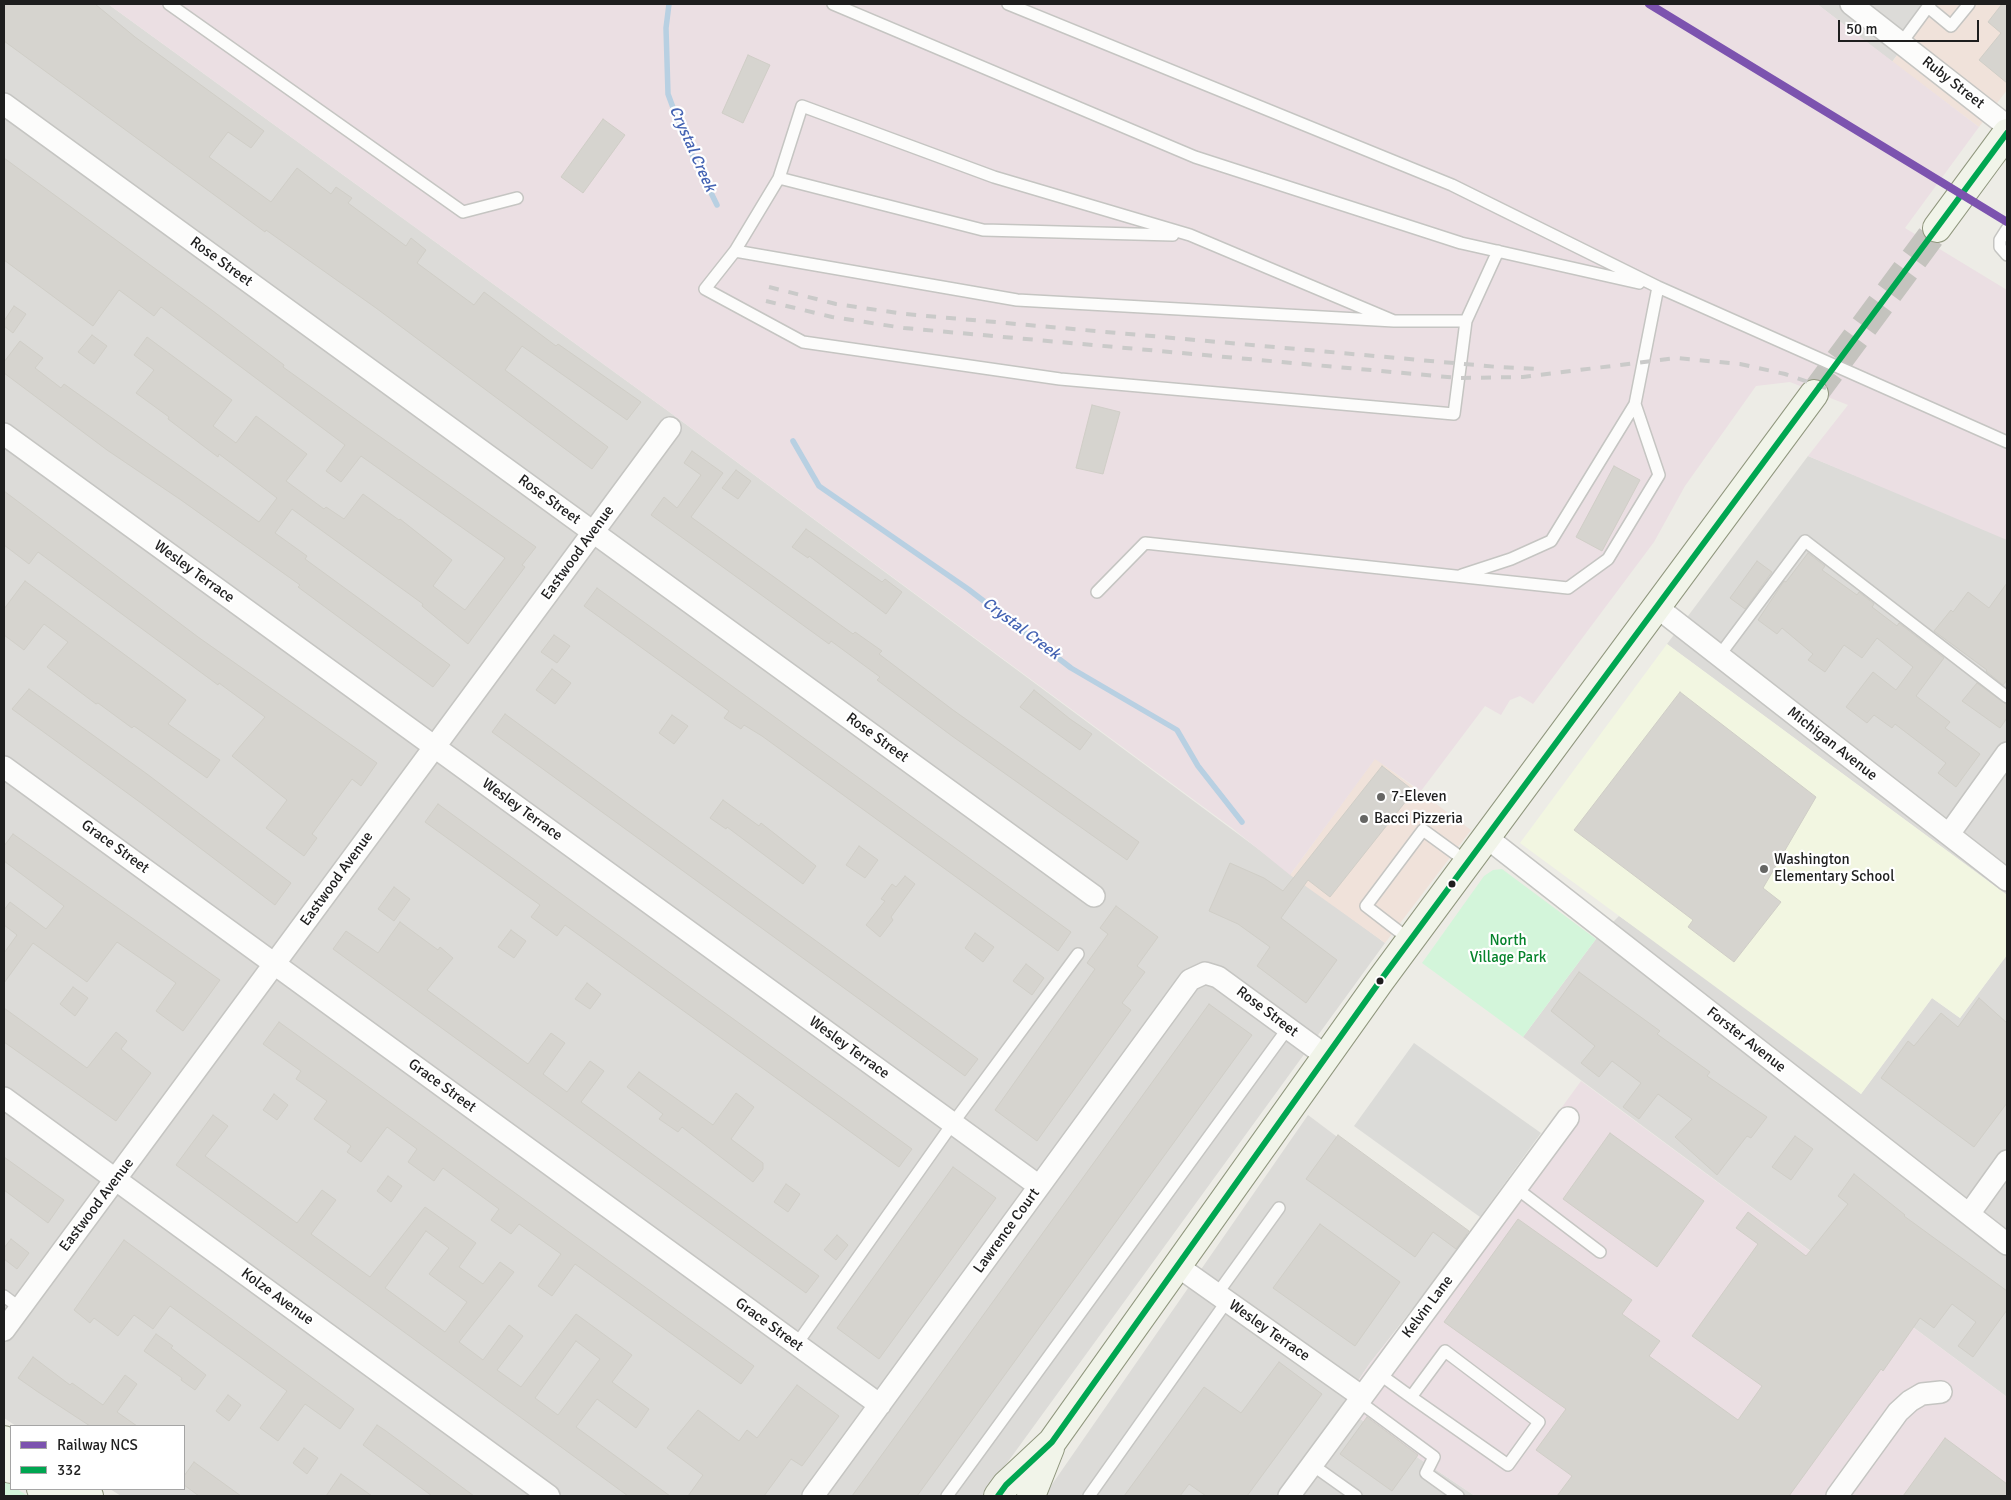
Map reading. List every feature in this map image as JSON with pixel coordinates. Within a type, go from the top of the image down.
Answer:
[{"type":"main road","points":[[1937,228],[2007,133]]},
{"type":"main road","points":[[998,1496],[1006,1485],[1052,1442],[1176,1265],[1410,940],[1658,608],[1814,394]]},
{"type":"main road","points":[[1031,1496],[1052,1442]]},
{"type":"street","name":"Ruby Street","points":[[1851,4],[2007,126]]},
{"type":"street","name":"Rose Street","points":[[4,104],[1094,896]]},
{"type":"street","name":"Eastwood Avenue","points":[[4,1330],[12,1302],[116,1179],[670,428]]},
{"type":"street","name":"Wesley Terrace","points":[[4,434],[1040,1186]]},
{"type":"street","name":"Michigan Avenue","points":[[1658,608],[2007,880]]},
{"type":"street","points":[[1949,834],[2007,753]]},
{"type":"street","name":"Grace Street","points":[[4,767],[880,1405]]},
{"type":"street","name":"Forster Avenue","points":[[1486,837],[2007,1244]]},
{"type":"street","name":"Rose Street","points":[[1205,973],[1218,976],[1326,1056]]},
{"type":"street","name":"Lawrence Court","points":[[813,1496],[1190,980],[1205,973]]},
{"type":"street","name":"Kolze Avenue","points":[[4,1098],[549,1496]]},
{"type":"street","name":"Kelvin Lane","points":[[1288,1496],[1568,1118]]},
{"type":"street","points":[[1969,1214],[2007,1161]]},
{"type":"street","name":"Wesley Terrace","points":[[1176,1265],[1359,1398]]},
{"type":"street","points":[[1837,1496],[1898,1412],[1910,1401],[1922,1394],[1940,1392]]},
{"type":"lane","points":[[169,4],[463,212],[517,198]]},
{"type":"lane","points":[[833,4],[1194,157],[1461,243],[1658,287]]},
{"type":"lane","points":[[1008,4],[1452,186],[1658,287],[2007,442]]},
{"type":"lane","points":[[1902,42],[1929,5],[1951,26],[1969,4]]},
{"type":"lane","points":[[1394,321],[1190,236],[994,177],[802,106],[779,178],[735,251],[705,289],[804,342],[1060,379],[1454,414],[1466,321],[1498,251]]},
{"type":"lane","points":[[779,178],[983,230],[1190,236]]},
{"type":"lane","points":[[2007,229],[2000,240],[2000,247],[2007,254]]},
{"type":"lane","points":[[735,251],[1017,300],[1394,321],[1466,321]]},
{"type":"lane","points":[[1457,577],[1511,559],[1551,541],[1635,404],[1658,287]]},
{"type":"lane","points":[[1097,592],[1145,543],[1568,588],[1608,560],[1659,474],[1635,404]]},
{"type":"lane","points":[[1718,656],[1805,541],[2007,697]]},
{"type":"lane","points":[[1410,940],[1366,906],[1423,830],[1467,862]]},
{"type":"lane","points":[[796,1345],[952,1123],[1078,954]]},
{"type":"lane","points":[[947,1496],[1288,1028]]},
{"type":"lane","points":[[1516,1188],[1600,1252]]},
{"type":"lane","points":[[1089,1496],[1222,1298],[1279,1208]]},
{"type":"lane","points":[[1378,1373],[1508,1465],[1539,1422],[1445,1351],[1412,1397]]},
{"type":"lane","points":[[1359,1398],[1434,1456],[1426,1472],[1458,1496]]},
{"type":"lane","points":[[1312,1464],[1356,1496]]},
{"type":"shaded area","points":[[4,4],[108,4],[668,411],[1385,943],[983,1496],[121,1496],[112,1490],[185,1490],[185,1425],[14,1425],[4,1418]]},
{"type":"shaded area","points":[[108,4],[1817,4],[1979,127],[1905,228],[2007,290],[2007,540],[1808,456],[1848,405],[1790,382],[1756,386],[1685,486],[1654,542],[1533,704],[1520,696],[1510,700],[1501,715],[1485,706],[1421,791],[1375,759],[1290,875],[1232,828],[668,411]]},
{"type":"shaded area","points":[[1817,4],[1935,4],[1892,62]]},
{"type":"shaded area","points":[[1935,4],[2007,4],[2007,90],[1979,127],[1892,62]]},
{"type":"shaded area","points":[[1808,456],[2007,538],[2007,895],[1667,644]]},
{"type":"shaded area","name":"Washington Elementary School","points":[[1667,644],[2007,895],[2007,955],[1960,1018],[1932,998],[1861,1094],[1520,843]]},
{"type":"shaded area","points":[[1375,758],[1471,830],[1385,943],[1290,875]]},
{"type":"shaded area","points":[[1619,916],[1766,1016],[1861,1094],[1932,998],[1960,1018],[2007,955],[2007,1397],[1523,1037],[1596,939]]},
{"type":"shaded area","points":[[1414,1043],[1541,1133],[1480,1217],[1354,1126]]},
{"type":"shaded area","points":[[1581,1081],[2007,1397],[2007,1496],[1475,1496],[1341,1406],[1370,1363],[1429,1290]]},
{"type":"shaded area","points":[[1308,1115],[1469,1236],[1370,1363],[1341,1406],[1475,1496],[1044,1496]]},
{"type":"green space","name":"North Village Park","points":[[1502,869],[1596,939],[1523,1037],[1422,963],[1484,876],[1493,870]]},
{"type":"green space","points":[[4,1480],[10,1484],[10,1490],[19,1490],[28,1496],[4,1496]]},
{"type":"building","points":[[4,4],[95,4],[135,37],[264,131],[251,148],[228,132],[209,157],[271,202],[297,168],[331,194],[336,187],[352,198],[348,203],[406,246],[411,238],[426,250],[417,263],[474,305],[484,292],[556,346],[558,344],[641,402],[627,420],[522,346],[505,370],[608,447],[592,469],[376,308],[266,230],[265,232],[4,41]]},
{"type":"building","points":[[2002,4],[2007,4],[2007,83],[1979,60],[2001,33],[1988,22]]},
{"type":"building","points":[[748,55],[770,65],[743,123],[722,113]]},
{"type":"building","points":[[603,119],[625,135],[583,193],[561,177]]},
{"type":"building","points":[[4,158],[213,311],[284,365],[283,367],[536,547],[522,565],[525,567],[468,644],[422,606],[423,604],[292,509],[275,533],[307,556],[305,559],[450,665],[433,687],[298,587],[300,585],[107,450],[4,373],[4,362],[20,341],[43,358],[35,368],[61,388],[64,384],[259,522],[277,498],[219,454],[218,457],[136,393],[154,370],[134,355],[147,337],[232,400],[213,426],[236,443],[256,416],[307,454],[286,481],[324,509],[326,507],[344,519],[363,494],[400,519],[452,560],[433,586],[465,610],[505,558],[361,456],[341,482],[326,471],[345,445],[161,307],[154,316],[119,290],[93,326],[4,260]]},
{"type":"building","points":[[14,306],[26,314],[13,333],[4,326],[4,321]]},
{"type":"building","points":[[92,335],[107,346],[94,364],[78,352]]},
{"type":"building","points":[[1092,405],[1120,412],[1103,474],[1076,468]]},
{"type":"building","points":[[692,451],[723,473],[691,517],[853,634],[855,632],[882,651],[879,654],[953,710],[1139,842],[1127,860],[952,736],[877,680],[880,677],[831,641],[829,644],[651,515],[664,497],[677,508],[701,475],[684,463]]},
{"type":"building","points":[[1614,466],[1640,480],[1602,551],[1576,537]]},
{"type":"building","points":[[736,470],[751,481],[738,499],[722,488]]},
{"type":"building","points":[[4,491],[198,637],[377,763],[361,786],[352,779],[312,834],[317,838],[304,856],[266,828],[287,800],[232,756],[265,717],[219,683],[218,685],[38,552],[29,564],[4,545]]},
{"type":"building","points":[[806,529],[882,582],[885,579],[902,592],[886,614],[809,556],[808,558],[792,547]]},
{"type":"building","points":[[1808,553],[1825,566],[1822,570],[1857,595],[1859,592],[1874,604],[1872,607],[1897,626],[1899,623],[1944,658],[1916,696],[1950,722],[1945,728],[1980,754],[1956,787],[1938,773],[1946,763],[1895,724],[1892,728],[1874,715],[1867,723],[1846,707],[1873,672],[1896,690],[1913,667],[1877,638],[1862,658],[1844,645],[1825,672],[1808,660],[1813,654],[1782,628],[1777,634],[1758,620],[1784,581],[1786,582]]},
{"type":"building","points":[[1757,561],[1772,572],[1745,609],[1730,598]]},
{"type":"building","points":[[25,581],[186,700],[168,724],[220,760],[207,778],[134,726],[132,728],[98,703],[96,704],[47,667],[68,642],[44,624],[24,650],[4,635],[4,609]]},
{"type":"building","points":[[2007,583],[2007,680],[2003,685],[1987,670],[1934,631],[1951,610],[1953,612],[1968,592],[1989,608]]},
{"type":"building","points":[[597,588],[1071,932],[1058,951],[762,736],[744,725],[741,729],[724,718],[729,711],[584,606]]},
{"type":"building","points":[[554,635],[570,646],[557,663],[541,652]]},
{"type":"building","points":[[552,669],[571,683],[555,704],[536,690]]},
{"type":"building","points":[[1977,683],[2007,705],[2007,718],[2000,728],[1962,701]]},
{"type":"building","points":[[29,689],[147,774],[291,883],[275,905],[141,803],[12,709]]},
{"type":"building","points":[[1034,690],[1092,734],[1080,750],[1020,707]]},
{"type":"building","points":[[1680,692],[1816,797],[1763,888],[1781,902],[1734,962],[1688,927],[1693,920],[1574,830]]},
{"type":"building","points":[[505,714],[978,1059],[965,1076],[492,732]]},
{"type":"building","points":[[672,715],[688,726],[674,744],[659,733]]},
{"type":"building","points":[[1382,766],[1414,791],[1330,897],[1308,880],[1281,918],[1337,960],[1306,1003],[1257,966],[1270,947],[1238,924],[1209,911],[1230,863],[1264,878],[1283,891]]},
{"type":"building","points":[[723,800],[759,826],[761,823],[816,866],[803,884],[727,827],[726,829],[710,818]]},
{"type":"building","points":[[438,804],[912,1149],[899,1167],[565,925],[557,936],[531,917],[540,905],[425,822]]},
{"type":"building","points":[[13,834],[220,980],[183,1031],[156,1011],[176,983],[117,942],[87,982],[33,943],[4,983],[4,953],[17,935],[4,925],[4,910],[10,902],[46,929],[64,906],[4,861],[4,846]]},
{"type":"building","points":[[859,846],[878,860],[865,878],[846,865]]},
{"type":"building","points":[[905,876],[915,884],[891,917],[893,920],[880,937],[866,925],[885,901],[881,899],[892,884],[896,887]]},
{"type":"building","points":[[394,887],[410,899],[394,921],[378,909]]},
{"type":"building","points":[[1116,906],[1158,937],[1137,966],[1145,972],[1122,1003],[1131,1010],[1037,1141],[995,1110],[1095,969],[1087,963],[1108,934],[1100,928]]},
{"type":"building","points":[[400,922],[438,950],[440,947],[453,958],[427,990],[528,1064],[551,1033],[565,1043],[543,1074],[567,1092],[590,1061],[604,1071],[581,1102],[819,1276],[806,1293],[333,949],[346,931],[378,953]]},
{"type":"building","points":[[511,930],[526,941],[514,958],[498,947]]},
{"type":"building","points":[[975,933],[994,947],[983,962],[965,948]]},
{"type":"building","points":[[1026,964],[1044,978],[1032,995],[1013,981]]},
{"type":"building","points":[[1579,972],[1660,1031],[1657,1034],[1710,1072],[1707,1076],[1767,1117],[1751,1138],[1747,1136],[1717,1175],[1675,1137],[1692,1119],[1658,1094],[1639,1119],[1623,1107],[1641,1083],[1612,1061],[1599,1077],[1581,1063],[1595,1046],[1551,1011]]},
{"type":"building","points":[[587,983],[601,994],[590,1009],[575,999]]},
{"type":"building","points":[[73,987],[88,998],[75,1016],[60,1004]]},
{"type":"building","points":[[1979,998],[2007,1023],[2007,1103],[1974,1147],[1881,1078],[1908,1041],[1914,1046],[1941,1013],[1958,1027]]},
{"type":"building","points":[[1209,1004],[1252,1035],[917,1496],[852,1496]]},
{"type":"building","points":[[4,1008],[87,1068],[116,1032],[127,1041],[121,1049],[151,1073],[116,1121],[4,1042]]},
{"type":"building","points":[[279,1022],[754,1366],[741,1384],[575,1264],[552,1296],[538,1286],[561,1254],[519,1224],[511,1234],[491,1220],[499,1209],[443,1168],[434,1181],[408,1162],[417,1149],[387,1127],[361,1162],[347,1152],[351,1146],[314,1119],[327,1101],[296,1079],[301,1071],[263,1044]]},
{"type":"building","points":[[639,1072],[713,1125],[736,1093],[754,1107],[731,1139],[763,1163],[763,1169],[753,1182],[682,1127],[678,1132],[659,1119],[663,1114],[627,1087]]},
{"type":"building","points":[[274,1094],[288,1105],[277,1120],[263,1110]]},
{"type":"building","points":[[213,1115],[228,1126],[205,1156],[297,1223],[322,1190],[336,1200],[311,1234],[370,1277],[425,1207],[476,1243],[459,1267],[483,1284],[500,1262],[514,1272],[459,1342],[483,1360],[509,1325],[523,1336],[497,1370],[521,1387],[576,1314],[632,1355],[612,1382],[649,1409],[636,1428],[597,1399],[576,1427],[670,1496],[628,1496],[176,1165]],"holes":[[[426,1231],[449,1248],[429,1274],[467,1302],[445,1332],[385,1288]],[[576,1341],[600,1359],[558,1415],[535,1398]]]},
{"type":"building","points":[[1610,1133],[1704,1201],[1657,1267],[1563,1199]]},
{"type":"building","points":[[1338,1135],[1469,1231],[1456,1249],[1433,1232],[1415,1257],[1306,1179]]},
{"type":"building","points":[[1795,1136],[1813,1149],[1791,1180],[1772,1167]]},
{"type":"building","points":[[4,1157],[64,1200],[48,1223],[4,1190]]},
{"type":"building","points":[[953,1167],[996,1198],[879,1359],[837,1328]]},
{"type":"building","points":[[1854,1174],[1904,1216],[2007,1291],[2007,1310],[1973,1357],[1958,1346],[1976,1322],[1952,1304],[1934,1328],[1920,1318],[1883,1371],[1881,1369],[1789,1496],[1557,1496],[1572,1476],[1536,1450],[1566,1409],[1444,1322],[1518,1219],[1632,1300],[1622,1314],[1660,1341],[1649,1356],[1738,1420],[1762,1386],[1692,1336],[1758,1244],[1736,1228],[1748,1212],[1806,1256],[1848,1204],[1838,1196]]},
{"type":"building","points":[[388,1176],[402,1186],[391,1202],[377,1191]]},
{"type":"building","points":[[786,1184],[800,1194],[788,1212],[774,1202]]},
{"type":"building","points":[[1320,1224],[1400,1282],[1355,1346],[1273,1288]]},
{"type":"building","points":[[837,1235],[848,1245],[836,1260],[824,1250]]},
{"type":"building","points":[[11,1239],[29,1253],[17,1269],[4,1259],[4,1248]]},
{"type":"building","points":[[124,1240],[354,1409],[340,1429],[305,1404],[278,1441],[260,1428],[287,1391],[170,1306],[153,1329],[134,1315],[118,1336],[94,1318],[90,1323],[74,1310]]},
{"type":"building","points":[[156,1334],[173,1346],[171,1348],[206,1375],[195,1390],[181,1380],[182,1378],[144,1351]]},
{"type":"building","points":[[33,1357],[70,1385],[72,1383],[103,1405],[125,1375],[137,1384],[117,1412],[136,1425],[88,1425],[18,1378]]},
{"type":"building","points":[[1279,1362],[1322,1394],[1247,1496],[1206,1496],[1189,1484],[1180,1496],[1124,1496],[1204,1387],[1241,1413]]},
{"type":"building","points":[[797,1385],[839,1416],[802,1466],[791,1459],[764,1496],[688,1496],[703,1475],[667,1448],[698,1410],[739,1441],[747,1430],[757,1438]]},
{"type":"building","points":[[228,1395],[241,1405],[229,1421],[216,1411]]},
{"type":"building","points":[[1367,1417],[1418,1455],[1392,1491],[1340,1454]]},
{"type":"building","points":[[377,1425],[474,1496],[432,1496],[363,1445]]},
{"type":"building","points":[[1945,1438],[2007,1484],[2007,1496],[1903,1496]]},
{"type":"building","points":[[304,1448],[318,1458],[307,1474],[293,1463]]},
{"type":"building","points":[[194,1462],[241,1496],[199,1496],[185,1486],[185,1475]]},
{"type":"building","points":[[341,1474],[372,1496],[326,1496]]},
{"type":"waterway","name":"Crystal Creek","points":[[669,4],[666,28],[668,94],[685,140],[717,205]]},
{"type":"waterway","name":"Crystal Creek","points":[[793,441],[819,486],[968,589],[1071,668],[1177,730],[1198,766],[1242,822]]},
{"type":"tunnel","points":[[1814,394],[1937,228]]},
{"type":"railway","points":[[769,287],[836,304],[905,314],[1498,367],[1541,369]]},
{"type":"railway","points":[[766,301],[832,317],[904,328],[1459,378],[1523,377],[1676,358],[1740,364],[1785,374],[1829,389]]},
{"type":"rail line","name":"NCS","points":[[1649,4],[2007,222]]},
{"type":"transit line","name":"332","points":[[998,1496],[1006,1485],[1052,1442],[1380,981],[2007,133]]},
{"type":"place","name":"7-Eleven","points":[[1381,797]]},
{"type":"place","name":"Bacci Pizzeria","points":[[1364,819]]},
{"type":"place","name":"Washington Elementary School","points":[[1764,869]]}]
